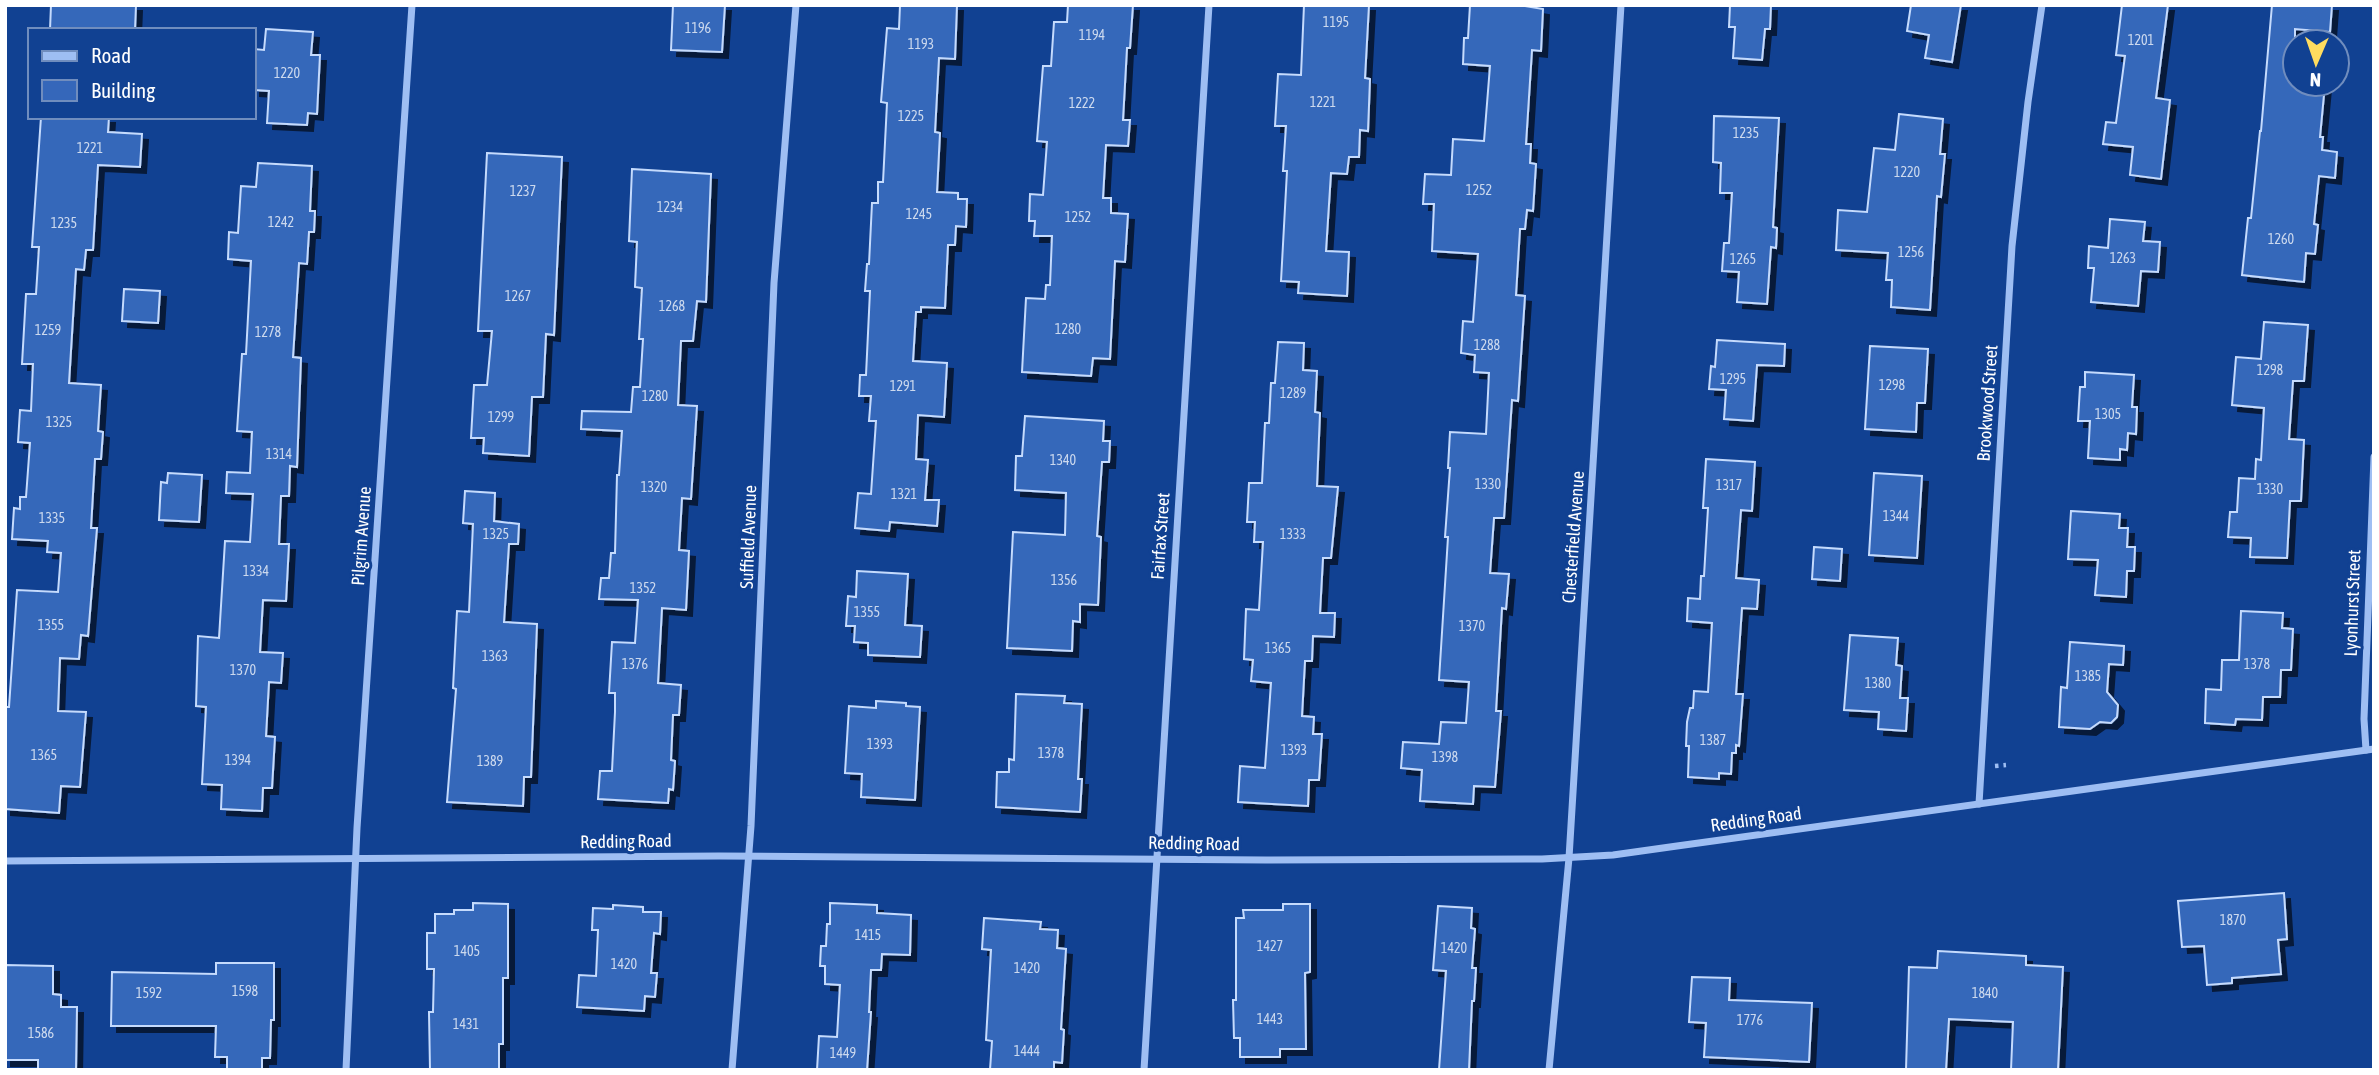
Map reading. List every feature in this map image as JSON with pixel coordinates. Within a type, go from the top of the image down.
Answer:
[{"type":"street","name":"Pilgrim Avenue","points":[[346,1070],[356,859],[412,5]]},
{"type":"street","name":"Suffield Avenue","points":[[732,1070],[748,856],[774,283],[796,5]]},
{"type":"street","name":"Fairfax Street","points":[[1144,1070],[1209,5]]},
{"type":"street","name":"Chesterfield Avenue","points":[[1549,1070],[1569,858],[1621,5]]},
{"type":"street","name":"Brookwood Street","points":[[1979,804],[2012,246],[2042,5]]},
{"type":"street","name":"Lyonhurst Street","points":[[2370,750],[2364,705],[2374,457]]},
{"type":"street","name":"Redding Road","points":[[5,860],[748,856],[1266,860],[1569,858],[1677,846],[2370,750]]},
{"type":"path","points":[[1994,766],[2006,765]]},
{"type":"building","points":[[51,5],[136,5],[135,28],[50,28]]},
{"type":"building","points":[[673,5],[725,5],[722,52],[671,50]]},
{"type":"building","points":[[900,5],[957,5],[955,59],[939,58],[935,132],[940,133],[937,192],[958,193],[958,199],[967,199],[966,227],[956,226],[955,245],[948,245],[945,308],[921,307],[921,312],[916,312],[913,361],[947,363],[944,417],[918,415],[916,459],[928,460],[925,500],[939,500],[937,526],[890,522],[889,531],[855,528],[858,493],[871,494],[876,421],[869,421],[871,396],[859,396],[860,375],[866,375],[870,291],[865,291],[872,203],[878,203],[878,182],[883,182],[887,103],[881,102],[887,28],[899,29]]},
{"type":"building","points":[[1068,5],[1133,5],[1130,48],[1127,48],[1123,120],[1130,120],[1128,146],[1106,145],[1103,198],[1111,198],[1111,213],[1128,214],[1125,262],[1115,261],[1110,359],[1093,358],[1091,376],[1022,372],[1026,298],[1045,299],[1046,285],[1050,285],[1052,236],[1034,236],[1035,221],[1029,221],[1030,194],[1043,195],[1047,142],[1037,141],[1043,66],[1051,66],[1054,22],[1067,22]]},
{"type":"building","points":[[1304,5],[1369,5],[1365,78],[1370,79],[1368,131],[1360,130],[1359,157],[1349,157],[1347,174],[1331,173],[1326,251],[1349,252],[1347,296],[1298,293],[1299,282],[1281,281],[1287,171],[1283,171],[1286,126],[1275,126],[1278,74],[1301,75]]},
{"type":"building","points":[[1470,5],[1519,5],[1543,9],[1541,51],[1532,50],[1526,144],[1531,144],[1530,163],[1536,164],[1533,211],[1527,210],[1525,229],[1520,229],[1516,295],[1525,296],[1518,401],[1512,400],[1504,518],[1494,518],[1490,573],[1509,574],[1506,609],[1502,608],[1496,711],[1501,711],[1495,787],[1474,786],[1473,804],[1420,801],[1422,770],[1401,768],[1403,742],[1439,744],[1441,722],[1466,723],[1469,682],[1439,680],[1448,537],[1445,537],[1450,432],[1486,434],[1489,373],[1474,372],[1475,355],[1461,353],[1463,321],[1473,322],[1478,254],[1432,251],[1434,204],[1423,204],[1425,174],[1451,175],[1453,139],[1484,141],[1490,66],[1463,64]]},
{"type":"building","points":[[1730,5],[1771,5],[1770,29],[1765,29],[1762,60],[1733,58],[1735,27],[1729,27]]},
{"type":"building","points":[[1911,5],[1961,5],[1952,62],[1925,58],[1929,35],[1907,31]]},
{"type":"building","points":[[2122,5],[2168,5],[2156,98],[2170,100],[2161,179],[2130,175],[2133,147],[2103,144],[2106,122],[2116,123],[2125,56],[2116,55]]},
{"type":"building","points":[[2272,5],[2332,5],[2330,28],[2281,28],[2281,98],[2324,98],[2320,137],[2323,137],[2322,150],[2337,152],[2335,178],[2319,176],[2314,224],[2318,225],[2315,254],[2306,253],[2304,282],[2242,275],[2261,131]]},
{"type":"building","points":[[266,29],[313,32],[311,55],[320,55],[317,114],[308,113],[307,125],[267,123],[269,91],[256,90],[256,49],[264,50]]},
{"type":"building","points":[[1899,114],[1943,119],[1940,154],[1945,154],[1941,197],[1937,196],[1930,310],[1891,307],[1892,280],[1886,280],[1888,253],[1836,250],[1838,210],[1867,212],[1874,148],[1895,150]]},
{"type":"building","points":[[1714,116],[1779,118],[1773,227],[1777,228],[1776,248],[1771,247],[1767,304],[1737,302],[1739,272],[1722,271],[1724,243],[1729,243],[1732,193],[1720,193],[1721,163],[1713,162]]},
{"type":"building","points":[[41,119],[109,119],[108,132],[142,134],[140,167],[98,165],[93,250],[86,250],[84,270],[76,269],[69,383],[101,385],[98,431],[103,432],[101,459],[95,459],[91,528],[97,528],[88,636],[81,635],[79,659],[60,658],[58,711],[86,712],[80,787],[61,786],[59,813],[5,809],[5,707],[9,707],[17,590],[58,592],[61,553],[47,552],[48,541],[12,539],[14,508],[20,509],[20,497],[26,497],[30,443],[18,442],[20,410],[31,411],[33,364],[22,364],[26,294],[36,294],[39,247],[32,247]]},
{"type":"building","points":[[487,153],[562,157],[554,335],[546,334],[543,397],[532,397],[529,456],[483,453],[484,438],[471,438],[474,385],[487,385],[492,331],[478,331]]},
{"type":"building","points":[[258,163],[312,166],[310,211],[315,211],[314,232],[309,232],[307,264],[299,263],[293,357],[301,358],[297,467],[290,466],[289,496],[281,496],[279,544],[289,544],[286,601],[263,600],[260,652],[283,653],[281,683],[269,682],[266,736],[275,737],[272,788],[263,788],[262,811],[221,809],[222,785],[202,784],[206,707],[196,706],[198,636],[219,638],[225,541],[250,542],[253,494],[226,493],[227,472],[250,473],[252,432],[237,431],[242,354],[246,354],[251,261],[228,259],[229,232],[238,233],[241,186],[256,187]]},
{"type":"building","points":[[632,169],[711,174],[706,302],[697,301],[693,341],[681,341],[678,405],[697,406],[691,499],[682,498],[679,550],[689,551],[686,610],[662,608],[658,683],[681,685],[679,715],[673,715],[671,760],[675,761],[673,790],[669,789],[668,803],[598,799],[600,771],[612,771],[615,693],[609,693],[612,642],[635,643],[638,600],[599,599],[601,578],[609,578],[611,553],[615,553],[617,475],[622,431],[581,429],[582,411],[631,412],[633,387],[640,387],[642,288],[635,287],[637,242],[629,241]]},
{"type":"building","points":[[2110,219],[2145,222],[2143,241],[2160,242],[2158,272],[2141,271],[2138,306],[2091,302],[2094,268],[2088,268],[2089,246],[2108,248]]},
{"type":"building","points":[[124,289],[160,291],[158,323],[122,321]]},
{"type":"building","points":[[2264,322],[2308,325],[2304,381],[2293,381],[2289,439],[2304,440],[2301,501],[2290,501],[2287,558],[2250,557],[2251,538],[2228,537],[2230,512],[2237,512],[2239,478],[2255,479],[2256,459],[2261,460],[2264,408],[2232,405],[2236,357],[2261,359]]},
{"type":"building","points":[[1717,340],[1785,344],[1784,366],[1757,365],[1753,421],[1724,419],[1726,390],[1709,389],[1711,366],[1715,367]]},
{"type":"building","points":[[1278,342],[1304,343],[1303,370],[1317,371],[1315,412],[1320,413],[1317,486],[1338,487],[1331,558],[1323,558],[1320,613],[1335,613],[1334,637],[1313,636],[1312,661],[1305,661],[1302,716],[1314,717],[1313,734],[1322,734],[1319,780],[1309,780],[1308,806],[1238,802],[1240,766],[1265,768],[1271,683],[1251,681],[1253,660],[1244,659],[1246,609],[1259,610],[1263,542],[1254,542],[1255,522],[1247,522],[1249,483],[1262,483],[1265,423],[1269,423],[1271,383],[1275,383]]},
{"type":"building","points":[[1870,346],[1928,349],[1925,403],[1917,403],[1916,432],[1865,429]]},
{"type":"building","points":[[2085,372],[2134,375],[2132,407],[2137,407],[2136,434],[2128,433],[2127,450],[2120,449],[2120,460],[2088,458],[2090,421],[2078,421],[2080,387],[2085,387]]},
{"type":"building","points":[[1025,416],[1104,421],[1103,441],[1110,441],[1109,462],[1102,462],[1097,536],[1101,537],[1098,605],[1080,604],[1080,622],[1073,621],[1072,651],[1007,648],[1013,532],[1065,535],[1066,493],[1015,490],[1016,456],[1022,456]]},
{"type":"building","points":[[1706,459],[1755,462],[1752,511],[1741,510],[1736,578],[1759,580],[1757,609],[1742,608],[1736,694],[1743,694],[1739,746],[1736,745],[1736,753],[1732,753],[1731,774],[1719,773],[1719,779],[1688,777],[1689,746],[1686,746],[1687,722],[1690,708],[1693,708],[1694,691],[1708,692],[1712,623],[1687,621],[1688,598],[1700,599],[1701,576],[1704,576],[1708,508],[1703,508]]},
{"type":"building","points":[[168,473],[202,475],[199,522],[159,520],[161,482],[167,483]]},
{"type":"building","points":[[1874,473],[1922,476],[1917,558],[1869,555]]},
{"type":"building","points":[[465,491],[495,493],[494,521],[519,524],[518,544],[509,544],[504,622],[537,624],[531,777],[524,777],[523,806],[447,802],[456,689],[453,688],[457,611],[469,612],[473,524],[463,523]]},
{"type":"building","points":[[2071,511],[2120,514],[2119,528],[2128,528],[2127,547],[2135,547],[2134,571],[2127,571],[2126,597],[2095,595],[2098,560],[2068,559]]},
{"type":"building","points":[[1814,547],[1842,549],[1840,581],[1812,579]]},
{"type":"building","points":[[857,571],[908,574],[905,625],[922,626],[920,657],[868,655],[868,643],[854,642],[855,626],[846,626],[848,596],[856,597]]},
{"type":"building","points":[[2241,611],[2283,613],[2282,628],[2293,629],[2291,670],[2281,670],[2280,697],[2263,697],[2262,720],[2236,719],[2235,725],[2205,723],[2206,689],[2221,690],[2222,660],[2239,660]]},
{"type":"building","points":[[1850,635],[1898,638],[1896,665],[1902,666],[1900,698],[1908,698],[1906,731],[1878,729],[1879,712],[1844,710]]},
{"type":"building","points":[[2070,642],[2124,646],[2123,665],[2109,664],[2107,692],[2118,705],[2117,717],[2111,723],[2100,722],[2090,729],[2059,727],[2061,687],[2067,688]]},
{"type":"building","points":[[1016,694],[1065,696],[1064,703],[1082,704],[1078,779],[1082,779],[1080,812],[996,807],[997,772],[1009,772],[1009,759],[1014,760]]},
{"type":"building","points":[[876,701],[920,707],[915,800],[861,797],[862,774],[845,773],[849,706],[876,708]]},
{"type":"building","points":[[2284,893],[2287,939],[2278,940],[2281,974],[2232,978],[2232,983],[2207,985],[2204,946],[2182,947],[2178,901]]},
{"type":"building","points":[[473,903],[508,904],[508,978],[503,978],[503,1044],[499,1044],[499,1070],[430,1070],[429,1012],[433,1012],[434,969],[427,969],[427,933],[435,933],[435,914],[473,910]]},
{"type":"building","points":[[830,903],[877,905],[877,913],[911,915],[910,955],[882,954],[881,970],[871,970],[867,1070],[817,1070],[819,1036],[837,1037],[840,985],[825,984],[825,966],[820,966],[821,946],[826,946],[827,924],[830,924]]},
{"type":"building","points":[[1283,904],[1310,904],[1310,972],[1305,973],[1306,1049],[1280,1049],[1280,1057],[1240,1057],[1240,1038],[1234,1038],[1236,918],[1244,918],[1243,910],[1283,910]]},
{"type":"building","points":[[613,905],[643,907],[643,912],[661,912],[660,934],[654,933],[651,973],[657,973],[655,997],[645,996],[644,1011],[577,1007],[579,975],[596,976],[598,930],[592,930],[593,908],[613,909]]},
{"type":"building","points":[[1438,906],[1472,908],[1471,928],[1475,929],[1472,968],[1476,968],[1469,1070],[1439,1070],[1446,971],[1433,970]]},
{"type":"building","points":[[984,918],[1041,922],[1040,929],[1058,930],[1057,948],[1066,949],[1061,1029],[1064,1030],[1062,1063],[1054,1062],[1054,1070],[990,1070],[992,1041],[986,1040],[991,950],[982,949]]},
{"type":"building","points":[[1938,951],[2026,956],[2026,965],[2063,967],[2058,1070],[2011,1070],[2013,1022],[1949,1019],[1946,1070],[1906,1070],[1909,967],[1937,968]]},
{"type":"building","points":[[216,963],[274,963],[274,1020],[271,1020],[270,1058],[262,1058],[262,1070],[227,1070],[227,1057],[215,1057],[216,1026],[111,1026],[112,972],[216,974]]},
{"type":"building","points":[[5,965],[53,966],[53,994],[61,995],[61,1007],[77,1007],[76,1070],[38,1070],[38,1060],[5,1060]]},
{"type":"building","points":[[1692,977],[1730,978],[1729,1000],[1812,1003],[1809,1062],[1704,1057],[1706,1023],[1689,1022]]}]
